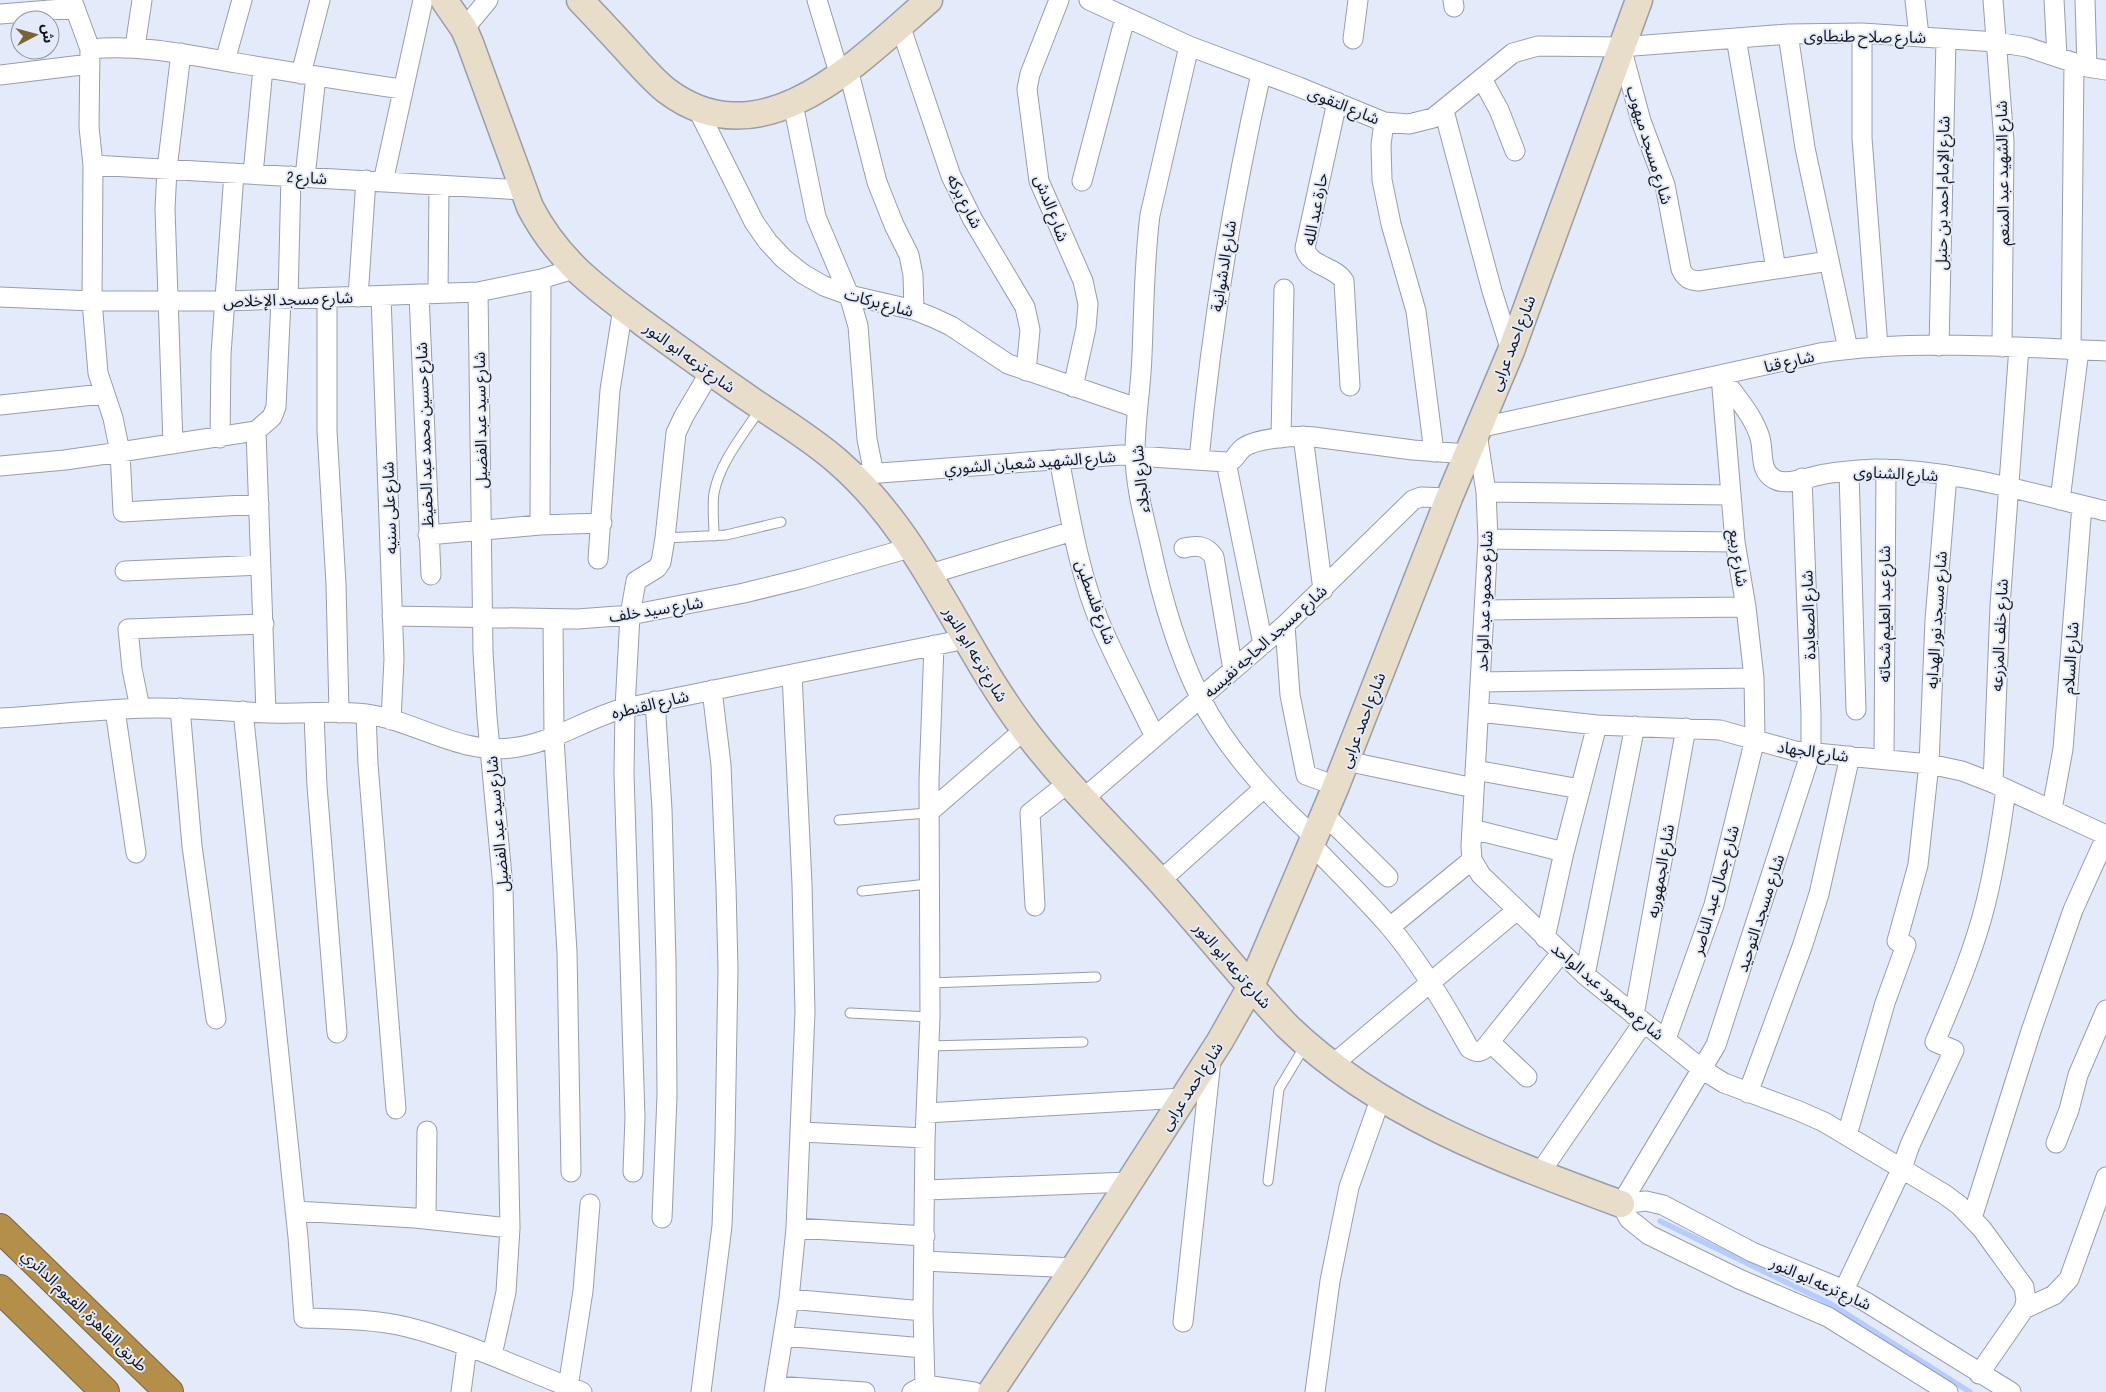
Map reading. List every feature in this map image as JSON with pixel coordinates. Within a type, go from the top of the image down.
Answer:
[{"type":"highway","name":"طريق القاهرة, الفيوم الدائري","points":[[0,1228],[169,1392]]},
{"type":"highway","points":[[0,1289],[105,1392]]},
{"type":"street","points":[[135,47],[142,0]]},
{"type":"street","points":[[225,61],[242,0]]},
{"type":"street","points":[[0,466],[65,460],[220,438],[256,431],[272,417],[276,408],[284,300],[309,75],[320,0]]},
{"type":"street","points":[[358,297],[374,181],[402,89],[423,0]]},
{"type":"street","name":"شارع ترعه ابو النور","points":[[444,0],[464,29],[522,190],[544,232],[574,269],[623,308],[710,372],[864,474],[875,497],[913,547],[930,574],[984,670],[1024,730],[1076,791],[1160,881],[1251,986],[1306,1044],[1332,1065],[1381,1097],[1443,1132],[1539,1174],[1620,1204],[1646,1202],[1663,1205],[1752,1252],[1844,1290],[2011,1392]]},
{"type":"street","points":[[464,29],[488,0]]},
{"type":"street","points":[[580,0],[666,90],[697,108],[721,114],[746,116],[793,104],[825,87],[929,0]]},
{"type":"street","points":[[818,0],[844,72],[877,182],[910,260],[914,310]]},
{"type":"street","name":"شارع الدش","points":[[1059,0],[1030,74],[1027,89],[1040,181],[1083,281],[1088,304],[1086,328],[1073,387]]},
{"type":"street","name":"شارع التقوى","points":[[1089,0],[1189,46],[1337,102],[1384,122],[1409,124],[1422,122],[1444,111],[1512,53],[1525,48],[1538,46],[1621,47]]},
{"type":"street","points":[[1353,39],[1358,0]]},
{"type":"street","name":"شارع احمد عرابى","points":[[991,1392],[1074,1268],[1211,1055],[1237,1014],[1251,986],[1336,786],[1449,498],[1511,351],[1639,0]]},
{"type":"street","points":[[1915,0],[1919,36]]},
{"type":"street","name":"شارع الشهيد عبد المنعم","points":[[1993,0],[2004,142],[2011,347],[2010,488]]},
{"type":"street","points":[[2054,0],[2072,62]]},
{"type":"street","points":[[2060,500],[2075,350],[2072,62],[2085,0]]},
{"type":"street","points":[[0,14],[74,4],[90,56],[89,127],[93,165],[92,301],[98,373],[114,418],[120,452],[123,512],[259,504]]},
{"type":"street","points":[[1082,181],[1125,18]]},
{"type":"street","name":"شارع بركه","points":[[900,25],[951,176],[973,220],[1025,307],[1030,330],[1026,371]]},
{"type":"street","points":[[1862,33],[1862,138],[1878,347]]},
{"type":"street","name":"شارع صلاح طنطاوى","points":[[1621,47],[1788,34],[1862,33],[1996,42],[2027,48],[2106,70]]},
{"type":"street","points":[[1788,34],[1805,148],[1848,349]]},
{"type":"street","points":[[1736,38],[1776,269]]},
{"type":"street","name":"شارع الإمام احمد بن حنبل","points":[[1939,346],[1946,39]]},
{"type":"street","name":"شارع الجلاء","points":[[1189,46],[1150,215],[1144,266],[1142,356],[1135,454],[1139,495],[1165,604],[1180,652],[1200,698],[1225,737],[1264,788],[1317,832]]},
{"type":"street","points":[[0,75],[135,47],[402,89]]},
{"type":"street","name":"شارع مسجد ميهوب","points":[[1621,47],[1641,121],[1665,185],[1681,269],[1684,276],[1690,280],[1698,281],[1829,261]]},
{"type":"street","points":[[173,444],[165,209],[167,169],[181,53]]},
{"type":"street","points":[[253,174],[264,68]]},
{"type":"street","name":"شارع الدشوانية","points":[[1199,460],[1206,383],[1226,248],[1243,152],[1261,74]]},
{"type":"street","points":[[1482,79],[1499,110],[1515,151]]},
{"type":"street","name":"حارة عبد الله","points":[[1337,102],[1305,248],[1311,259],[1336,272],[1344,281],[1350,386]]},
{"type":"street","points":[[793,104],[816,217],[849,295],[860,337],[867,439],[864,474]]},
{"type":"street","name":"شارع بركات","points":[[697,108],[754,222],[768,242],[784,259],[803,274],[824,286],[849,295],[914,310],[951,326],[992,355],[1026,371],[1138,408]]},
{"type":"street","points":[[1444,111],[1492,290],[1511,351]]},
{"type":"street","points":[[1384,122],[1381,145],[1382,180],[1391,224],[1416,311],[1434,452]]},
{"type":"street","name":"شارع 2","points":[[93,165],[522,190]]},
{"type":"street","points":[[220,438],[221,354],[234,173]]},
{"type":"street","name":"شارع حسين محمد عبد الحفيظ","points":[[431,575],[428,535],[428,294],[439,185]]},
{"type":"street","name":"شارع مسجد الإخلاص","points":[[0,297],[169,302],[284,300],[478,292],[541,279],[574,269]]},
{"type":"street","points":[[540,525],[541,279]]},
{"type":"street","points":[[1280,438],[1284,289]]},
{"type":"street","name":"شارع سيد عبد الفضيل","points":[[478,292],[485,684],[503,887],[510,1228],[506,1292],[492,1355]]},
{"type":"street","name":"شارع على سنيه","points":[[381,296],[392,616],[393,695],[391,720]]},
{"type":"street","points":[[327,298],[327,431],[336,584],[339,713]]},
{"type":"street","points":[[598,559],[610,390],[623,308]]},
{"type":"street","name":"شارع قنا","points":[[1474,438],[1721,376],[1848,349],[1939,346],[2106,351]]},
{"type":"street","points":[[633,1172],[635,1117],[624,774],[630,615],[636,581],[660,566],[665,538],[676,433],[710,372]]},
{"type":"street","name":"شارع الشناوى","points":[[1721,376],[1757,429],[1764,467],[1768,475],[1782,482],[1849,471],[1886,470],[1947,476],[2010,488],[2106,511]]},
{"type":"street","name":"شارع ربيع","points":[[1721,376],[1735,542],[1746,607],[1756,699],[1755,739]]},
{"type":"street","points":[[0,405],[104,394]]},
{"type":"street","points":[[256,431],[266,713]]},
{"type":"street","points":[[1304,436],[1323,590]]},
{"type":"street","points":[[1263,644],[1226,462],[1234,459],[1246,446],[1280,438],[1304,436],[1434,452],[1474,438]]},
{"type":"street","name":"شارع محمود عبد الواحد","points":[[1474,438],[1486,492],[1488,539],[1472,830],[1472,860],[1481,875],[1585,975],[1703,1070],[1724,1083],[1799,1111],[1847,1135],[1944,1194],[1972,1218],[2024,1287],[2026,1300],[2024,1309]]},
{"type":"street","name":"شارع الشهيد شعبان الشوري","points":[[864,474],[1135,454],[1226,462]]},
{"type":"street","name":"شارع فلسطين","points":[[1059,460],[1080,562],[1100,623],[1155,737]]},
{"type":"street","name":"شارع عبد العليم شحاته","points":[[1884,759],[1886,470]]},
{"type":"street","points":[[1849,471],[1856,710]]},
{"type":"street","name":"شارع مسجد نور الهدايه","points":[[1847,1135],[1877,1031],[1906,945],[1897,941],[1918,865],[1929,764],[1935,620],[1947,476]]},
{"type":"street","name":"شارع الصعايدة","points":[[1802,478],[1812,714],[1810,752]]},
{"type":"street","name":"شارع خلف المزرعه","points":[[1902,1168],[1910,1144],[1954,1050],[1935,1042],[1973,946],[1986,904],[1998,847],[1998,635],[2010,488]]},
{"type":"street","points":[[1486,492],[1730,495]]},
{"type":"street","name":"شارع مسجد الحاجه نفيسه","points":[[1035,906],[1030,813],[1076,791],[1155,737],[1285,625],[1323,590],[1413,500],[1421,497],[1449,498]]},
{"type":"street","name":"شارع السلام","points":[[2052,809],[2063,749],[2082,505]]},
{"type":"street","points":[[428,535],[540,525],[602,523]]},
{"type":"street","points":[[930,574],[1073,530]]},
{"type":"street","points":[[1488,539],[1735,542]]},
{"type":"street","points":[[1184,548],[1202,546],[1207,548],[1214,557],[1233,670]]},
{"type":"street","name":"شارع سيد خلف","points":[[392,616],[553,618],[630,615],[687,605],[801,579],[913,547]]},
{"type":"street","points":[[125,571],[260,565]]},
{"type":"street","points":[[1485,610],[1746,607]]},
{"type":"street","points":[[553,618],[554,737],[567,952],[571,1172]]},
{"type":"street","points":[[140,708],[132,669],[128,628],[264,624]]},
{"type":"street","points":[[1285,625],[1290,694],[1306,775],[1336,786]]},
{"type":"street","name":"شارع القنطره","points":[[0,718],[140,708],[180,708],[266,713],[366,714],[391,720],[458,744],[490,749],[534,744],[604,714],[625,708],[966,639]]},
{"type":"street","points":[[934,645],[928,813],[930,1017],[926,1113],[924,1348],[919,1388],[974,1392]]},
{"type":"street","points":[[792,674],[802,884],[805,1012],[796,1228],[783,1336],[774,1389],[865,1392]]},
{"type":"street","points":[[1481,682],[1754,678]]},
{"type":"street","points":[[701,1392],[722,1226],[726,1101],[728,969],[726,887],[721,765],[712,690]]},
{"type":"street","points":[[655,702],[661,782],[666,961],[667,1096],[662,1218]]},
{"type":"street","points":[[180,708],[192,846],[216,1019]]},
{"type":"street","points":[[115,710],[136,853]]},
{"type":"street","points":[[242,712],[295,1211],[304,1318],[364,1320],[405,1327],[492,1355],[539,1384],[575,1389],[590,1204]]},
{"type":"street","name":"شارع الجهاد","points":[[1479,712],[1597,725],[1720,730],[1781,748],[1929,764],[1962,772],[1999,786],[2052,809],[2106,836]]},
{"type":"street","points":[[314,714],[317,786],[338,1033]]},
{"type":"street","points":[[366,714],[368,764],[396,1109]]},
{"type":"street","points":[[1545,938],[1564,852],[1597,725]]},
{"type":"street","points":[[1585,975],[1636,726]]},
{"type":"street","name":"شارع الجمهوريه","points":[[1639,1019],[1686,728]]},
{"type":"street","points":[[928,813],[1024,730]]},
{"type":"street","name":"شارع جمال عبد الناصر","points":[[1666,1039],[1714,905],[1755,739]]},
{"type":"street","name":"شارع مسجد التوحيد","points":[[1620,1204],[1703,1070],[1722,1031],[1810,752]]},
{"type":"street","points":[[1748,1093],[1802,948],[1819,894],[1850,756]]},
{"type":"street","points":[[1346,761],[1475,779],[1580,789]]},
{"type":"street","points":[[1160,881],[1264,788]]},
{"type":"street","points":[[1472,830],[1564,852]]},
{"type":"street","points":[[1317,832],[1388,877]]},
{"type":"street","points":[[1317,832],[1390,927],[1430,983],[1469,1048],[1477,1052],[1481,1051],[1490,1042],[1561,953]]},
{"type":"street","points":[[1972,1218],[2031,1031],[2073,910],[2106,836]]},
{"type":"street","points":[[1390,927],[1472,860]]},
{"type":"street","points":[[1332,1065],[1517,910]]},
{"type":"street","points":[[2056,1142],[2069,1110],[2078,1075],[2106,1010]]},
{"type":"street","points":[[1539,1174],[1639,1019]]},
{"type":"street","points":[[1490,1042],[1527,1076]]},
{"type":"street","points":[[1183,1322],[1211,1055]]},
{"type":"street","points":[[1316,1392],[1330,1281],[1349,1187],[1381,1097]]},
{"type":"street","points":[[926,1113],[1183,1098]]},
{"type":"street","points":[[426,1219],[428,1131]]},
{"type":"street","points":[[801,1132],[926,1138]]},
{"type":"street","points":[[1844,1290],[1902,1168]]},
{"type":"street","points":[[1979,1374],[2024,1309],[2054,1295],[2066,1285],[2106,1177]]},
{"type":"street","points":[[926,1190],[1129,1182]]},
{"type":"street","name":"شارع ترعه ابو النور","points":[[1620,1204],[1629,1219],[1649,1235],[1757,1287],[1828,1318],[1948,1392]]},
{"type":"street","points":[[295,1211],[426,1219],[510,1228]]},
{"type":"street","points":[[796,1228],[925,1236]]},
{"type":"street","points":[[924,1261],[1074,1268]]},
{"type":"street","points":[[788,1299],[924,1310]]},
{"type":"street","points":[[783,1336],[924,1348]]},
{"type":"street","points":[[461,1392],[468,1347]]},
{"type":"lane","points":[[714,536],[714,494],[718,478],[725,462],[762,407]]},
{"type":"lane","points":[[665,538],[714,536],[781,522]]},
{"type":"lane","points":[[839,820],[928,813]]},
{"type":"lane","points":[[862,891],[928,884]]},
{"type":"lane","points":[[930,983],[1096,977]]},
{"type":"lane","points":[[850,1013],[930,1017]]},
{"type":"lane","points":[[928,1046],[1083,1042]]},
{"type":"lane","points":[[1268,1181],[1279,1089],[1306,1044]]},
{"type":"waterway","points":[[1660,1221],[1831,1304],[1970,1392]]}]
